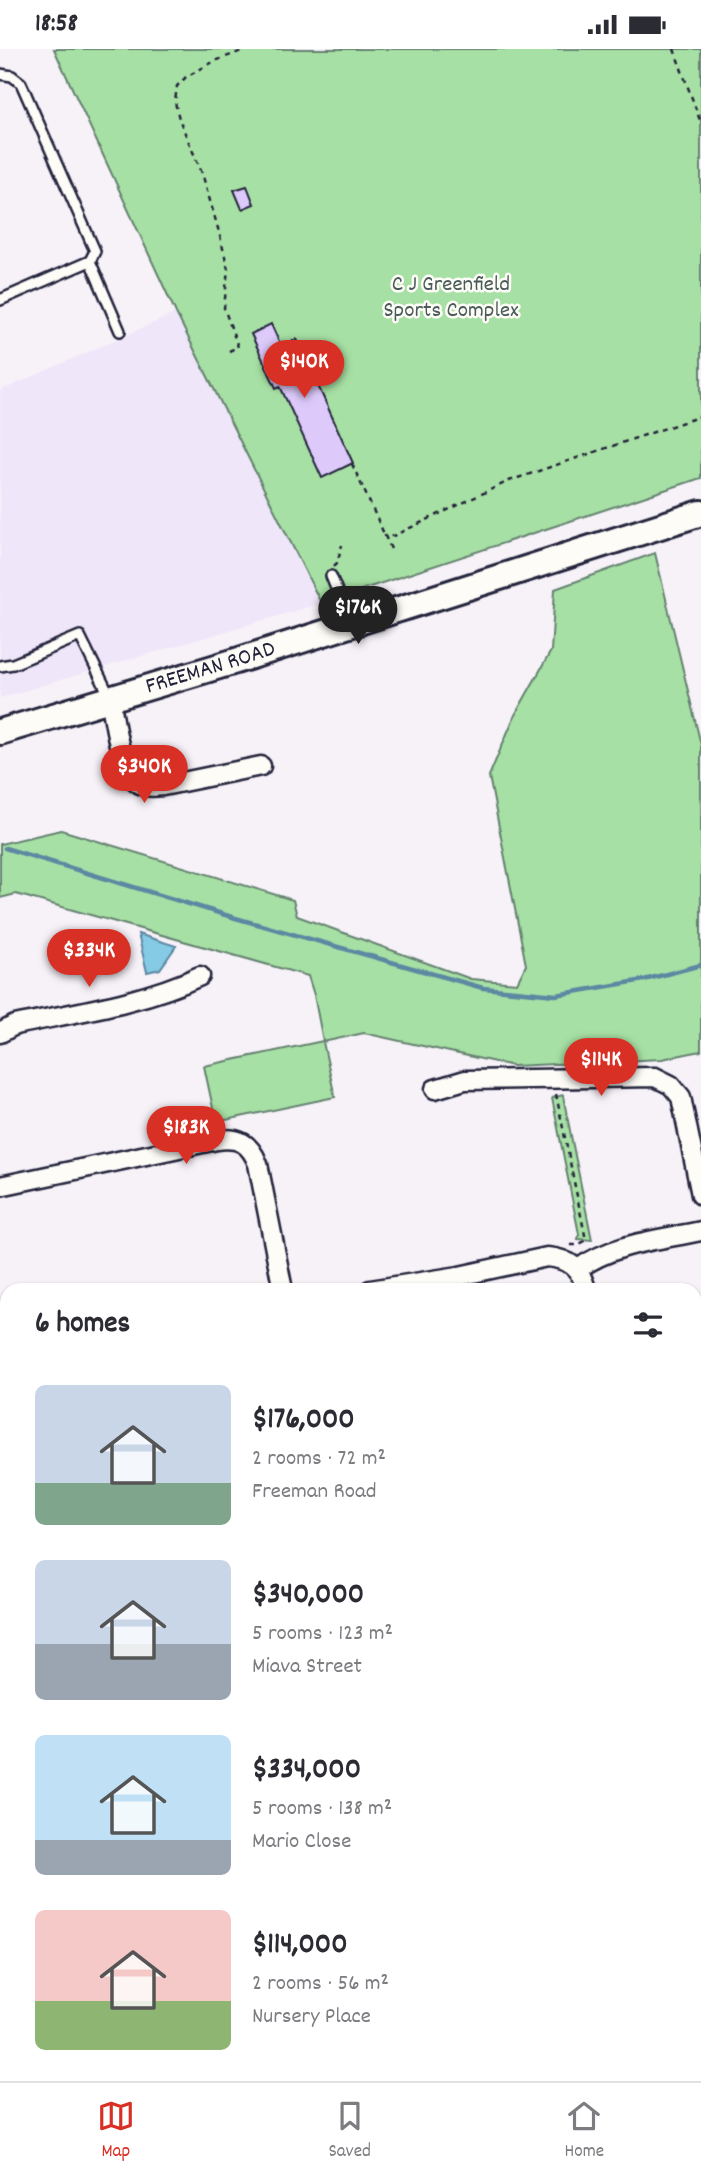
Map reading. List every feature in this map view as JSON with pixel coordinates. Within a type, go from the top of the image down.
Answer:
[{"type":"street","name":"FREEMAN ROAD","points":[[0,732],[701,513]]},
{"type":"street","points":[[110,699],[128,772],[137,783],[150,787],[163,786],[261,766]]},
{"type":"street","points":[[0,1033],[15,1025],[158,993],[200,976]]},
{"type":"street","points":[[435,1089],[465,1080],[655,1077],[671,1085],[681,1097],[701,1195]]},
{"type":"street","points":[[0,1186],[217,1140],[239,1140],[248,1146],[258,1164],[283,1283]]},
{"type":"street","points":[[578,1269],[598,1255],[612,1250],[701,1231]]},
{"type":"street","points":[[404,1283],[459,1276],[547,1257],[562,1258],[578,1269],[583,1283]]},
{"type":"lane","points":[[0,74],[12,76],[21,83],[95,251],[90,261],[0,300]]},
{"type":"lane","points":[[90,261],[120,331]]},
{"type":"lane","points":[[331,576],[350,624]]},
{"type":"lane","points":[[0,666],[13,664],[80,636],[110,699]]},
{"type":"path","points":[[229,351],[238,347],[224,308],[228,269],[202,173],[179,119],[175,102],[177,86],[186,77],[215,61],[247,49]]},
{"type":"path","points":[[674,49],[701,123]]},
{"type":"path","points":[[384,536],[393,536],[509,481],[701,416]]},
{"type":"path","points":[[352,464],[391,549]]},
{"type":"path","points":[[331,576],[328,571],[337,563],[342,545]]},
{"type":"path","points":[[553,1080],[585,1235],[585,1241],[581,1244],[569,1243],[562,1258]]},
{"type":"shaded area","points":[[176,313],[321,603],[0,698],[0,391]]},
{"type":"green space","name":"C J Greenfield Sports Complex","points":[[54,49],[701,49],[701,478],[321,603],[176,313]]},
{"type":"green space","points":[[655,553],[701,745],[701,1051],[662,1059],[513,1066],[364,1033],[323,1042],[335,1097],[216,1122],[204,1066],[323,1041],[308,976],[16,894],[0,898],[0,844],[61,830],[293,900],[297,916],[471,979],[517,983],[526,965],[489,776],[515,715],[551,651],[555,589]]},
{"type":"green space","points":[[563,1095],[592,1240],[578,1239],[552,1098]]},
{"type":"water","points":[[138,934],[176,946],[160,969],[147,972]]},
{"type":"building","points":[[247,186],[254,204],[242,209],[234,190]]},
{"type":"building","points":[[271,324],[281,346],[297,339],[353,463],[322,478],[280,386],[276,388],[251,334]]},
{"type":"waterway","points":[[5,848],[232,917],[483,988],[556,995],[644,980],[701,965]]}]
